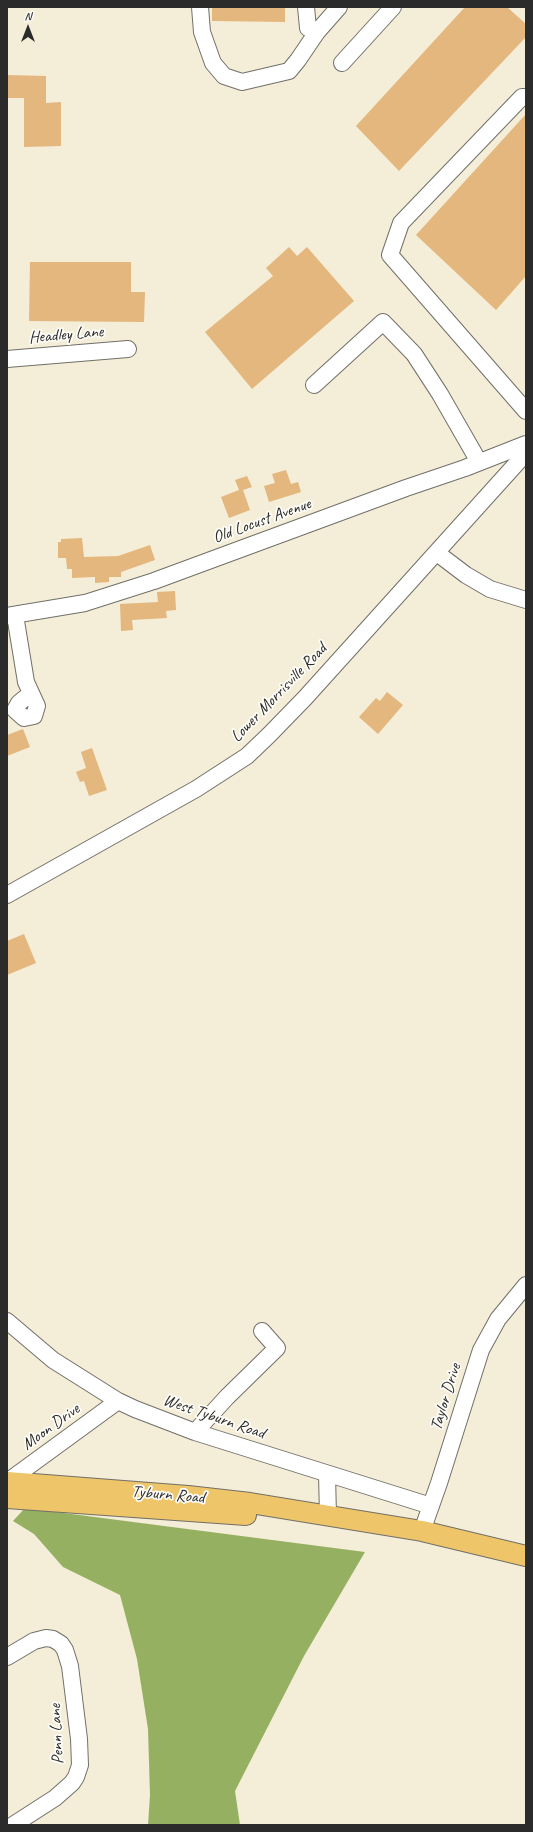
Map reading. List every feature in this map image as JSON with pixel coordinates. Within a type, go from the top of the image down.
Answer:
[{"type":"main road","name":"Tyburn Road","points":[[7,1482],[188,1496],[250,1503],[422,1531],[526,1556]]},
{"type":"main road","name":"Tyburn Road","points":[[7,1498],[198,1513],[328,1516]]},
{"type":"street","points":[[200,7],[202,32],[213,63],[224,76],[242,82],[288,71],[298,60],[317,32],[339,7]]},
{"type":"street","points":[[306,7],[308,28],[317,32]]},
{"type":"street","points":[[342,63],[393,7]]},
{"type":"street","points":[[526,97],[522,97],[401,223],[390,255],[526,411]]},
{"type":"street","points":[[314,385],[382,322],[414,354],[440,394],[479,462]]},
{"type":"street","name":"Headley Lane","points":[[7,359],[128,349]]},
{"type":"street","name":"Old Locust Avenue","points":[[11,616],[85,604],[154,581],[526,444]]},
{"type":"street","name":"Lower Morrisville Road","points":[[7,895],[196,789],[247,756],[300,703],[526,453]]},
{"type":"street","points":[[437,553],[490,589],[526,600]]},
{"type":"street","points":[[11,616],[30,694]]},
{"type":"street","name":"Taylor Drive","points":[[422,1531],[481,1350],[498,1319],[526,1285]]},
{"type":"street","name":"West Tyburn Road","points":[[7,1321],[53,1360],[118,1401],[195,1432],[431,1506]]},
{"type":"street","points":[[195,1432],[227,1397],[277,1348],[262,1331]]},
{"type":"street","name":"Moon Drive","points":[[7,1482],[118,1401]]},
{"type":"street","points":[[327,1474],[328,1516]]},
{"type":"street","name":"Penn Lane","points":[[7,1657],[28,1643],[46,1638],[53,1639],[61,1644],[65,1650],[70,1666],[77,1717],[80,1765],[76,1777],[72,1783],[55,1798],[13,1825]]},
{"type":"green space","points":[[25,1508],[365,1552],[304,1656],[235,1791],[240,1825],[148,1825],[150,1795],[148,1729],[137,1659],[120,1595],[63,1567],[34,1534],[13,1521]]},
{"type":"building","points":[[212,7],[285,7],[285,22],[212,21]]},
{"type":"building","points":[[465,7],[507,7],[526,24],[526,37],[399,171],[356,126]]},
{"type":"building","points":[[7,75],[46,76],[46,103],[61,102],[61,146],[24,147],[24,98],[7,98]]},
{"type":"building","points":[[526,114],[526,276],[496,310],[416,235]]},
{"type":"building","points":[[289,247],[297,256],[307,247],[354,301],[252,389],[205,332],[273,276],[266,268]]},
{"type":"building","points":[[30,262],[131,262],[131,292],[145,292],[144,322],[29,321]]},
{"type":"building","points":[[286,470],[291,484],[298,482],[301,492],[269,502],[264,486],[275,483],[272,474]]},
{"type":"building","points":[[247,476],[252,487],[243,490],[250,510],[229,518],[221,497],[239,490],[235,480]]},
{"type":"building","points":[[82,538],[84,557],[118,556],[150,545],[155,560],[121,572],[121,577],[109,577],[109,582],[95,583],[95,577],[72,578],[72,569],[67,569],[66,558],[58,558],[58,542],[61,542],[61,539]]},
{"type":"building","points":[[175,591],[176,610],[166,611],[167,618],[132,620],[133,630],[121,631],[120,604],[158,602],[157,592]]},
{"type":"building","points":[[387,692],[403,705],[378,734],[359,717],[376,698],[380,701]]},
{"type":"building","points":[[23,729],[30,747],[7,756],[7,735]]},
{"type":"building","points":[[92,748],[107,790],[89,796],[84,781],[80,782],[76,772],[86,768],[81,752]]},
{"type":"building","points":[[24,934],[36,963],[7,975],[7,941]]}]
